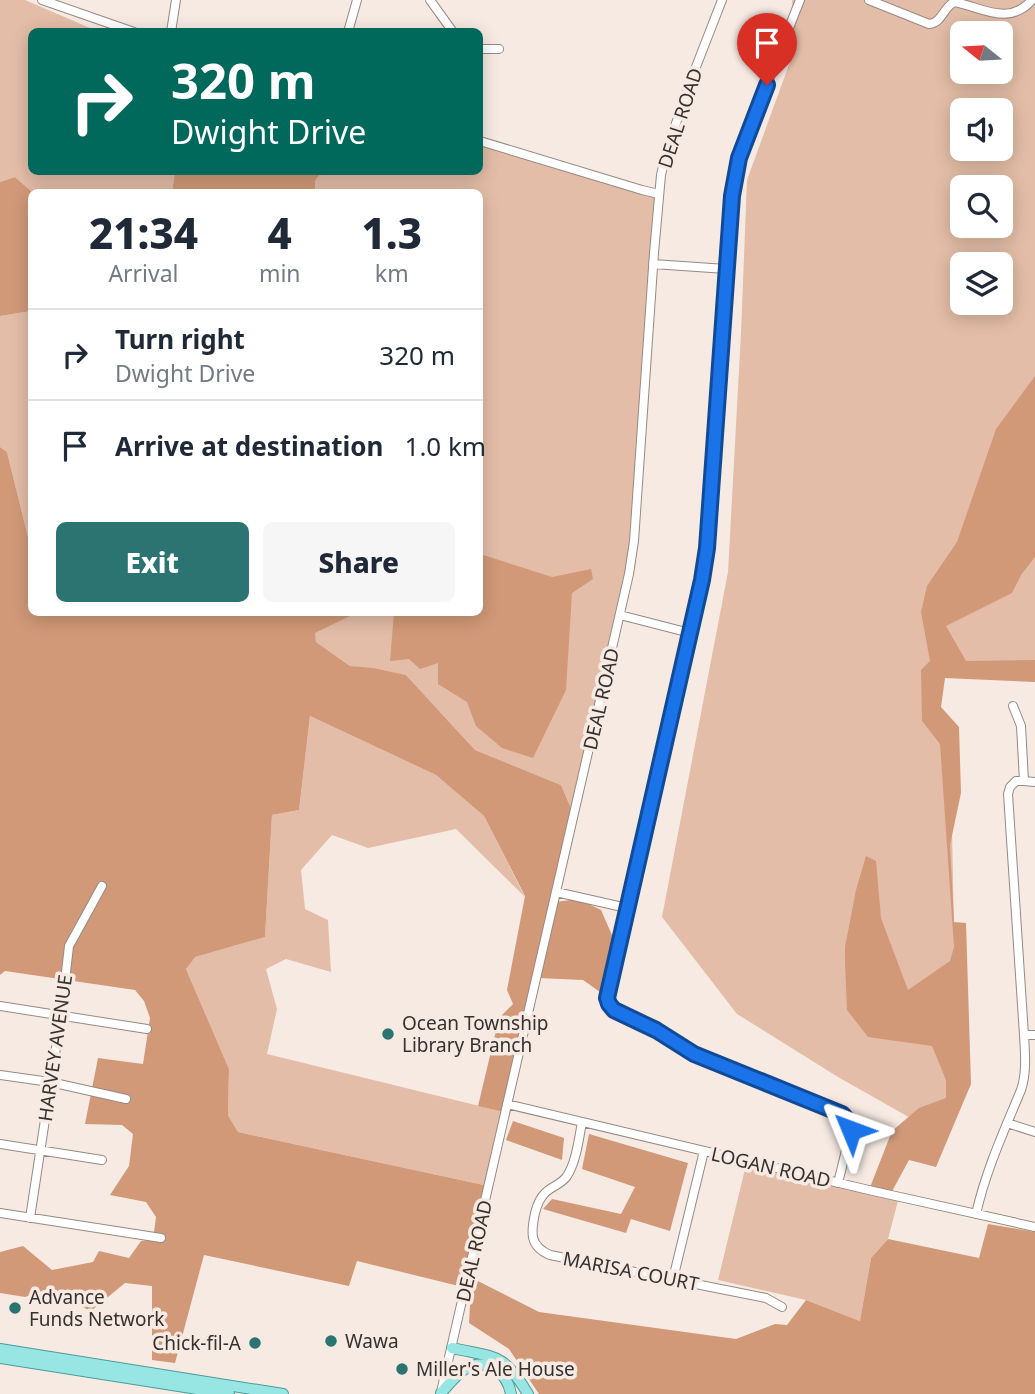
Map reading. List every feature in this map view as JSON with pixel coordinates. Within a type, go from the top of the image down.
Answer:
[{"type":"main road","points":[[452,1348],[502,1361],[514,1372],[528,1394]]},
{"type":"main road","points":[[0,1349],[283,1394]]},
{"type":"main road","points":[[0,1358],[163,1388],[229,1394]]},
{"type":"main road","points":[[441,1393],[462,1371],[483,1365],[496,1369],[504,1376],[509,1382],[512,1394]]},
{"type":"street","points":[[42,0],[122,28]]},
{"type":"street","points":[[172,28],[176,0]]},
{"type":"street","points":[[349,28],[357,0]]},
{"type":"street","points":[[430,0],[450,28]]},
{"type":"street","name":"DEAL ROAD","points":[[441,1393],[629,574],[634,541],[653,264],[663,166],[694,72],[722,0]]},
{"type":"street","points":[[800,0],[737,166],[726,269],[707,548],[608,1002],[611,1008],[656,1030],[694,1054],[842,1114],[850,1123],[851,1130],[838,1183]]},
{"type":"street","points":[[869,0],[932,24],[939,20],[954,2],[1001,14],[1020,10],[1032,0]]},
{"type":"street","points":[[483,49],[499,49]]},
{"type":"street","points":[[483,142],[659,194]]},
{"type":"street","points":[[653,264],[726,269]]},
{"type":"street","points":[[620,615],[690,633]]},
{"type":"street","points":[[1013,706],[1021,726],[1024,781]]},
{"type":"street","points":[[976,1214],[989,1164],[1025,1077],[1007,799],[1013,783],[1035,782]]},
{"type":"street","name":"HARVEY AVENUE","points":[[30,1218],[69,946],[102,886]]},
{"type":"street","points":[[556,892],[627,908]]},
{"type":"street","points":[[0,1006],[147,1029]]},
{"type":"street","points":[[1024,1035],[1035,1035]]},
{"type":"street","points":[[0,1075],[50,1082],[127,1099]]},
{"type":"street","name":"LOGAN ROAD","points":[[507,1104],[1035,1227]]},
{"type":"street","name":"MARISA COURT","points":[[582,1122],[568,1175],[548,1190],[537,1205],[532,1228],[535,1244],[542,1251],[550,1255],[766,1298],[782,1307]]},
{"type":"street","points":[[1007,1123],[1035,1132]]},
{"type":"street","points":[[0,1144],[102,1160]]},
{"type":"street","points":[[673,1279],[704,1151]]},
{"type":"street","points":[[0,1213],[161,1238]]},
{"type":"shaded area","points":[[0,0],[25,0],[90,28],[28,28],[28,175],[175,175],[172,189],[29,189],[15,177],[0,182]]},
{"type":"shaded area","points":[[792,0],[1035,0],[1035,663],[930,674],[950,739],[958,1109],[921,1124],[838,1077],[737,1014],[662,917],[728,572],[747,180],[795,48]]},
{"type":"shaded area","points":[[483,147],[659,193],[633,552],[573,813],[561,785],[475,750],[406,675],[350,666],[316,642],[314,633],[349,616],[483,616],[483,189],[315,189],[315,181],[320,175],[483,175]]},
{"type":"shaded area","points":[[175,175],[320,175],[315,181],[315,189],[172,189]]},
{"type":"shaded area","points":[[15,177],[29,189],[28,311],[0,316],[0,182]]},
{"type":"shaded area","points":[[28,311],[28,537],[7,452],[0,447],[0,316]]},
{"type":"shaded area","points":[[1035,376],[1035,557],[1021,575],[1012,593],[946,626],[966,661],[1035,660],[1035,682],[945,678],[941,707],[959,727],[961,793],[950,845],[954,922],[966,923],[971,1084],[936,1167],[909,1160],[890,1195],[869,1190],[892,1131],[919,1108],[946,1098],[946,1080],[932,1046],[868,1037],[847,1010],[845,947],[866,856],[876,861],[881,918],[908,990],[950,961],[954,947],[940,744],[922,721],[921,670],[930,661],[921,612],[927,586],[957,542],[996,429]]},
{"type":"shaded area","points":[[0,447],[7,452],[28,537],[28,616],[350,616],[315,633],[316,642],[350,666],[406,675],[475,750],[561,785],[573,813],[555,902],[578,899],[601,910],[615,942],[600,992],[583,980],[538,978],[508,1113],[478,1106],[499,1018],[513,1004],[507,990],[525,896],[484,816],[436,775],[310,716],[299,810],[272,815],[265,937],[195,957],[186,969],[229,1069],[228,1115],[238,1132],[493,1187],[470,1277],[539,1312],[736,1339],[775,1324],[787,1325],[806,1300],[860,1321],[871,1258],[888,1239],[979,1258],[988,1224],[1035,1232],[1035,1394],[539,1394],[509,1349],[469,1323],[471,1289],[357,1261],[349,1286],[204,1255],[175,1363],[152,1360],[152,1286],[125,1283],[91,1311],[45,1290],[25,1297],[0,1293],[0,1252],[23,1246],[52,1270],[93,1262],[99,1251],[129,1258],[141,1241],[153,1240],[156,1217],[146,1202],[110,1195],[129,1166],[133,1134],[122,1125],[85,1124],[98,1058],[143,1064],[150,1018],[144,1001],[135,990],[5,971],[0,975]]},
{"type":"shaded area","points":[[483,555],[552,577],[591,569],[593,579],[572,593],[566,690],[533,758],[502,748],[476,726],[467,702],[438,684],[438,663],[420,669],[409,659],[390,661],[394,616],[483,616]]},
{"type":"shaded area","points":[[310,716],[436,775],[484,816],[525,897],[456,829],[368,848],[332,835],[301,870],[305,909],[328,920],[331,972],[286,959],[266,969],[277,1009],[267,1054],[508,1113],[493,1187],[238,1132],[228,1115],[229,1069],[186,969],[194,957],[265,937],[272,815],[299,810]]},
{"type":"shaded area","points":[[513,1121],[564,1138],[562,1160],[506,1140]]},
{"type":"shaded area","points":[[589,1134],[688,1163],[670,1231],[631,1219],[626,1233],[543,1209],[552,1199],[621,1214],[635,1187],[582,1169]]},
{"type":"shaded area","points":[[747,1161],[899,1197],[888,1239],[871,1258],[860,1321],[806,1300],[718,1280]]},
{"type":"place","name":"Ocean Township Library Branch","points":[[388,1034]]},
{"type":"place","name":"Advance Funds Network","points":[[15,1308]]},
{"type":"place","name":"Wawa","points":[[331,1341]]},
{"type":"place","name":"Chick-fil-A","points":[[255,1343]]},
{"type":"place","name":"Miller's Ale House","points":[[402,1369]]},
{"type":"route","points":[[767,85],[739,158],[734,180],[707,548],[702,580],[607,998],[614,1010],[656,1030],[694,1054],[842,1114],[850,1123],[851,1130]]}]
